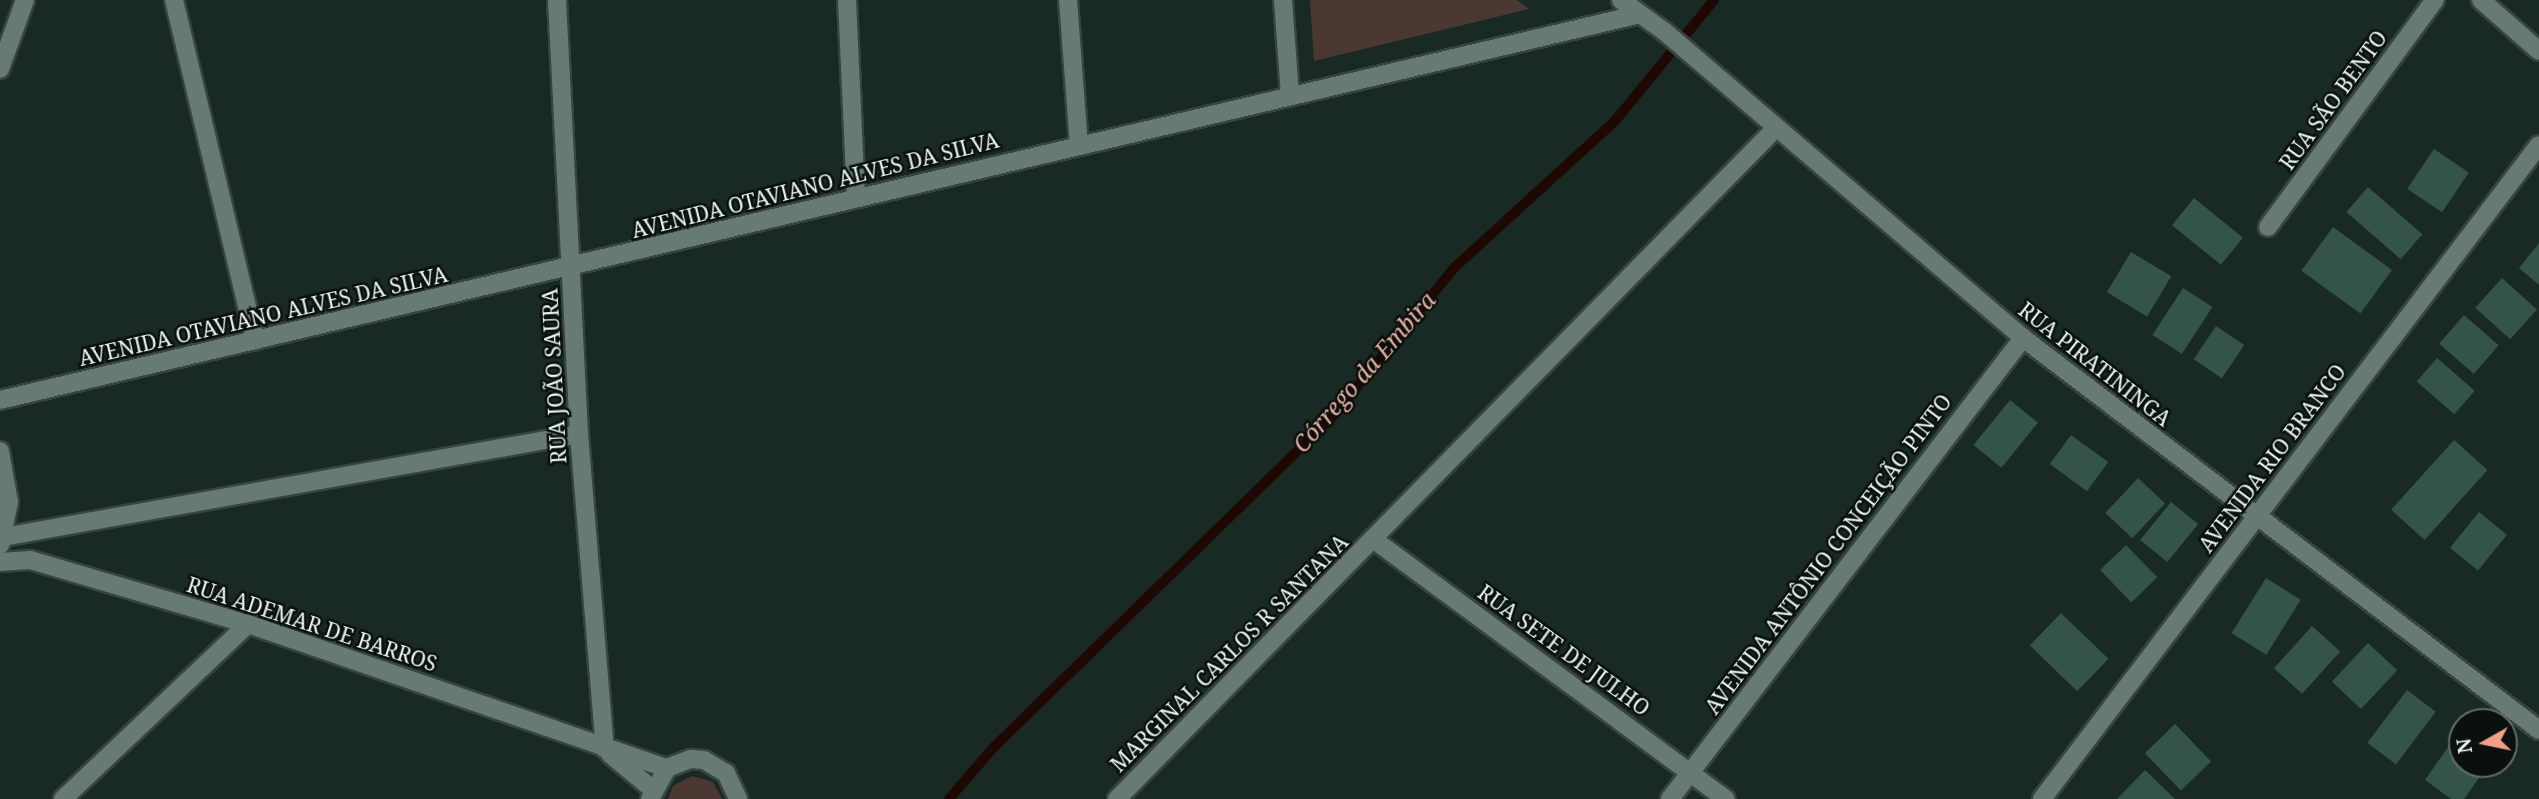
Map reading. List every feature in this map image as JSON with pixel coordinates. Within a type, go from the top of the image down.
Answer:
[{"type":"street","points":[[0,69],[25,0]]},
{"type":"street","points":[[174,0],[255,341]]},
{"type":"street","name":"RUA JOÃO SAURA","points":[[557,0],[579,434],[605,749]]},
{"type":"street","points":[[847,0],[856,195]]},
{"type":"street","points":[[1068,0],[1079,145]]},
{"type":"street","points":[[1283,0],[1290,96]]},
{"type":"street","name":"RUA PIRATININGA","points":[[1620,0],[1642,7],[1698,62],[2023,338],[2255,518],[2539,730]]},
{"type":"street","name":"RUA SÃO BENTO","points":[[2268,228],[2435,0]]},
{"type":"street","points":[[2481,0],[2539,51]]},
{"type":"street","name":"AVENIDA OTAVIANO ALVES DA SILVA","points":[[0,400],[570,268],[856,195],[1290,96],[1642,7]]},
{"type":"street","name":"MARGINAL CARLOS R SANTANA","points":[[1117,799],[1776,128]]},
{"type":"street","name":"AVENIDA RIO BRANCO","points":[[2042,799],[2539,145]]},
{"type":"street","name":"AVENIDA ANTÔNIO CONCEIÇÃO PINTO","points":[[1670,799],[2023,338]]},
{"type":"street","points":[[2,542],[579,434]]},
{"type":"street","points":[[0,451],[9,502],[2,542]]},
{"type":"street","name":"RUA SETE DE JULHO","points":[[1373,539],[1726,799]]},
{"type":"street","points":[[2,542],[30,560]]},
{"type":"street","name":"RUA ADEMAR DE BARROS","points":[[0,562],[30,560],[248,624],[605,749],[667,768]]},
{"type":"street","points":[[63,799],[248,624]]},
{"type":"street","name":"RUA ADEMAR DE BARROS","points":[[605,749],[651,794]]},
{"type":"street","points":[[651,794],[667,768],[679,761],[704,760],[726,773],[743,798]]},
{"type":"shaded area","points":[[1310,0],[1517,0],[1529,9],[1314,61]]},
{"type":"shaded area","points":[[692,776],[713,782],[722,799],[668,799],[673,786]]},
{"type":"building","points":[[2434,149],[2469,172],[2442,212],[2407,189]]},
{"type":"building","points":[[2368,187],[2422,234],[2401,259],[2346,212]]},
{"type":"building","points":[[2194,198],[2243,238],[2221,265],[2172,225]]},
{"type":"building","points":[[2333,227],[2392,270],[2360,314],[2301,271]]},
{"type":"building","points":[[2539,243],[2539,285],[2519,268]]},
{"type":"building","points":[[2131,252],[2171,276],[2147,316],[2107,292]]},
{"type":"building","points":[[2502,278],[2537,309],[2510,339],[2475,308]]},
{"type":"building","points":[[2183,288],[2212,307],[2182,354],[2153,335]]},
{"type":"building","points":[[2464,315],[2499,345],[2474,374],[2439,344]]},
{"type":"building","points":[[2216,326],[2244,345],[2222,378],[2194,359]]},
{"type":"building","points":[[2437,358],[2475,391],[2454,414],[2417,381]]},
{"type":"building","points":[[2010,400],[2038,423],[2001,468],[1973,445]]},
{"type":"building","points":[[2071,435],[2108,462],[2087,491],[2050,464]]},
{"type":"building","points":[[2454,440],[2487,470],[2425,540],[2391,510]]},
{"type":"building","points":[[2138,478],[2165,503],[2132,538],[2105,513]]},
{"type":"building","points":[[2171,502],[2198,524],[2167,562],[2140,540]]},
{"type":"building","points":[[2479,512],[2507,535],[2478,570],[2450,548]]},
{"type":"building","points":[[2126,545],[2157,577],[2131,602],[2100,570]]},
{"type":"building","points":[[2266,578],[2301,600],[2266,655],[2232,633]]},
{"type":"building","points":[[2061,613],[2108,659],[2077,691],[2030,645]]},
{"type":"building","points":[[2312,626],[2340,651],[2302,694],[2274,668]]},
{"type":"building","points":[[2368,643],[2397,670],[2361,709],[2332,682]]},
{"type":"building","points":[[2407,690],[2436,712],[2396,764],[2367,743]]},
{"type":"building","points":[[2175,724],[2211,761],[2181,791],[2145,753]]},
{"type":"building","points":[[2448,747],[2448,778],[2479,778],[2464,799],[2451,799],[2425,780]]},
{"type":"building","points":[[2145,770],[2175,799],[2117,799]]},
{"type":"waterway","name":"Córrego da Embira","points":[[949,799],[993,748],[1333,416],[1454,268],[1615,121],[1714,0]]}]
